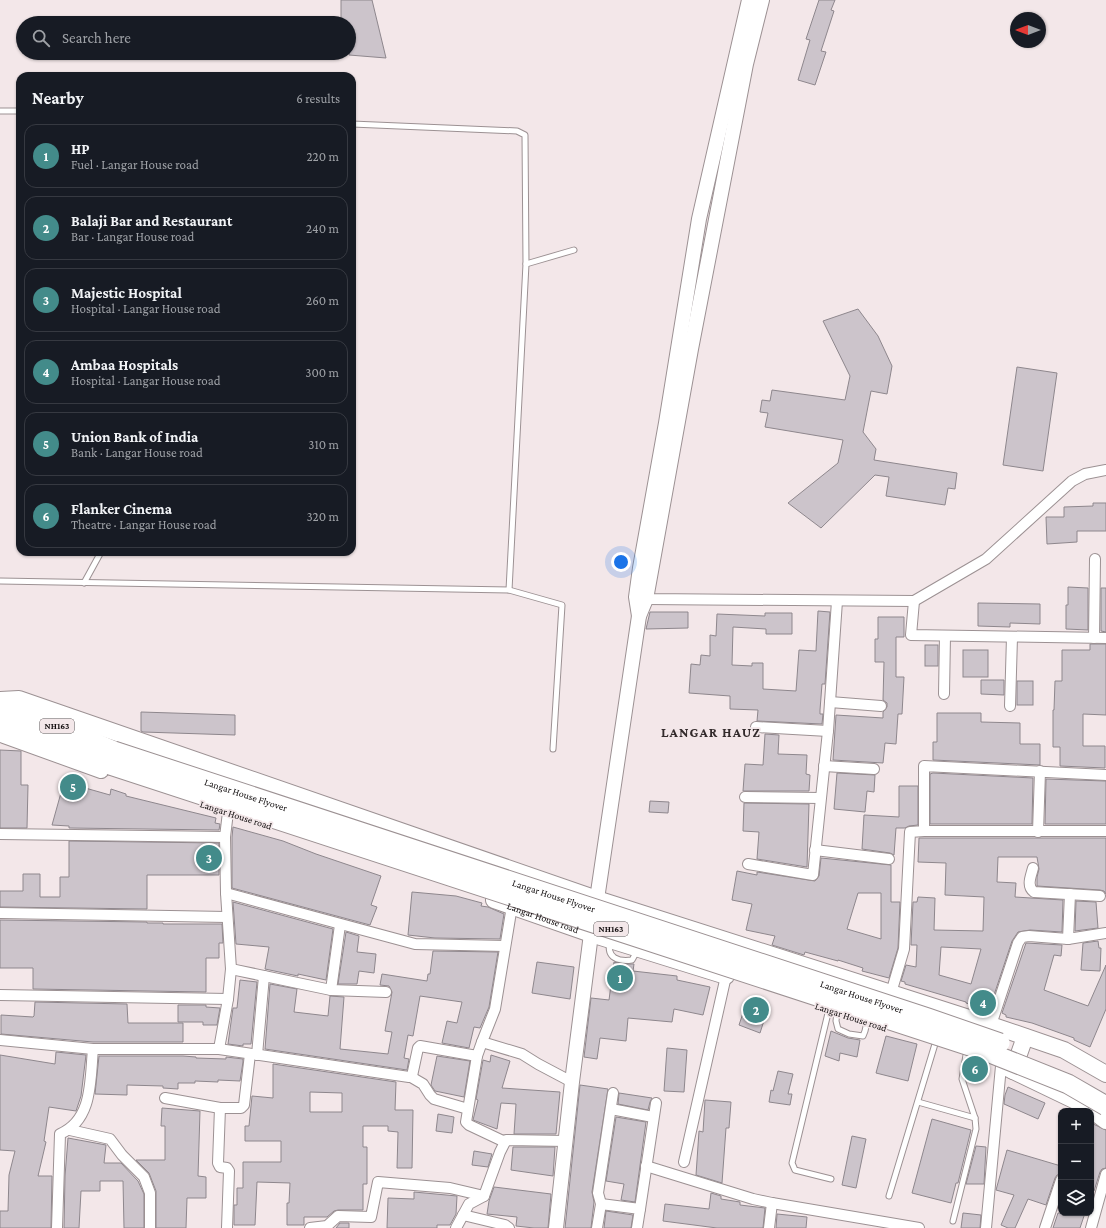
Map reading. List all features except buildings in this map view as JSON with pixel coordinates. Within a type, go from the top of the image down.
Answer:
[{"type":"highway","name":"Langar House Flyover","points":[[0,701],[112,758],[935,1020],[1027,1053],[1073,1073],[1106,1092]]},
{"type":"highway","name":"Langar House Flyover","points":[[0,720],[985,1051],[1068,1084],[1106,1106]]},
{"type":"main road","points":[[0,701],[19,699],[597,899],[992,1025],[1064,1050],[1106,1074]]},
{"type":"main road","name":"Langar House road","points":[[0,729],[4,735],[76,762],[505,904],[591,934],[726,976],[1007,1069],[1085,1108]]},
{"type":"main road","points":[[505,904],[508,868]]},
{"type":"main road","points":[[710,971],[718,938]]},
{"type":"main road","points":[[1007,1069],[1025,1037]]},
{"type":"main road","name":"Langar House road","points":[[1094,1114],[1106,1121]]},
{"type":"street","points":[[597,899],[699,219],[749,0]]},
{"type":"street","points":[[641,598],[746,64],[762,0]]},
{"type":"street","points":[[641,598],[914,601],[986,559],[1072,481],[1084,474],[1106,470]]},
{"type":"street","points":[[1094,638],[1095,559]]},
{"type":"street","points":[[748,864],[813,875],[828,732],[837,601]]},
{"type":"street","points":[[914,601],[911,635],[1106,638]]},
{"type":"street","points":[[944,694],[945,636]]},
{"type":"street","points":[[1010,706],[1012,637]]},
{"type":"street","points":[[830,702],[881,706]]},
{"type":"street","points":[[756,727],[828,732]]},
{"type":"street","points":[[824,766],[874,769]]},
{"type":"street","points":[[924,831],[924,766],[1106,775]]},
{"type":"street","points":[[1038,832],[1040,771]]},
{"type":"street","points":[[745,797],[820,798]]},
{"type":"street","points":[[219,1049],[228,999],[230,969],[225,838],[228,812]]},
{"type":"street","points":[[891,993],[904,949],[910,832],[1106,831]]},
{"type":"street","points":[[0,834],[225,838]]},
{"type":"street","points":[[815,850],[889,859]]},
{"type":"street","points":[[1033,868],[1029,885],[1030,890],[1036,892],[1100,896]]},
{"type":"street","points":[[226,893],[415,944],[505,946]]},
{"type":"street","points":[[1068,939],[1070,894]]},
{"type":"street","points":[[505,904],[505,946],[495,1009],[477,1056],[466,1120],[467,1124],[505,1142]]},
{"type":"street","points":[[0,913],[227,917]]},
{"type":"street","points":[[331,990],[340,925]]},
{"type":"street","points":[[992,1025],[1019,940],[1022,937],[1029,936],[1068,939],[1106,933]]},
{"type":"street","points":[[556,1228],[572,1082],[591,934]]},
{"type":"street","points":[[230,969],[331,990],[386,992]]},
{"type":"street","points":[[165,1098],[220,1108],[239,1109],[242,1107],[253,1055],[264,976]]},
{"type":"street","points":[[684,1162],[726,976]]},
{"type":"street","points":[[0,995],[228,999]]},
{"type":"street","points":[[0,1040],[93,1049],[219,1049],[411,1077],[423,1084],[434,1099],[468,1109]]},
{"type":"street","points":[[482,1042],[522,1054],[572,1082]]},
{"type":"street","points":[[411,1077],[418,1048],[421,1046],[477,1056]]},
{"type":"street","points":[[57,1228],[60,1134],[70,1130],[84,1111],[88,1100],[93,1049]]},
{"type":"street","points":[[986,1228],[1007,1069]]},
{"type":"street","points":[[597,1228],[600,1204],[598,1193],[613,1093]]},
{"type":"street","points":[[637,1228],[656,1102]]},
{"type":"street","points":[[220,1108],[218,1163],[220,1167],[227,1168],[229,1171],[227,1228]]},
{"type":"street","points":[[611,1109],[654,1117]]},
{"type":"street","points":[[70,1130],[110,1139],[122,1155],[144,1177],[150,1193],[150,1228]]},
{"type":"street","points":[[456,1228],[469,1204],[484,1196],[506,1140],[566,1142]]},
{"type":"street","points":[[646,1166],[753,1199],[919,1228]]},
{"type":"street","points":[[1091,1228],[1106,1174]]},
{"type":"street","points":[[310,1228],[328,1226],[338,1216],[371,1217],[378,1182],[450,1188],[484,1196]]},
{"type":"street","points":[[1045,1228],[1058,1189]]},
{"type":"street","points":[[769,1228],[772,1203]]},
{"type":"street","points":[[600,1204],[640,1209]]},
{"type":"street","points":[[463,1215],[505,1225],[509,1228]]},
{"type":"lane","points":[[0,111],[16,112]]},
{"type":"lane","points":[[356,124],[518,131],[525,135],[526,264],[509,590]]},
{"type":"lane","points":[[526,264],[574,250]]},
{"type":"lane","points":[[84,583],[99,556]]},
{"type":"lane","points":[[0,581],[509,590],[562,605],[553,749]]},
{"type":"lane","points":[[831,1179],[795,1170],[792,1163],[833,1011]]},
{"type":"lane","points":[[889,1196],[935,1044]]},
{"type":"lane","points":[[953,1221],[976,1129],[975,1118],[962,1079],[966,1055]]},
{"type":"lane","points":[[918,1102],[975,1118]]},
{"type":"place","name":"Union Bank of India","points":[[73,787]]},
{"type":"place","name":"Majestic Hospital","points":[[209,858]]},
{"type":"place","name":"HP","points":[[620,978]]},
{"type":"place","name":"Ambaa Hospitals","points":[[983,1003]]},
{"type":"place","name":"Balaji Bar and Restaurant","points":[[756,1010]]},
{"type":"place","name":"Flanker Cinema","points":[[975,1069]]},
{"type":"district","name":"LANGAR HAUZ","points":[[711,732]]}]
